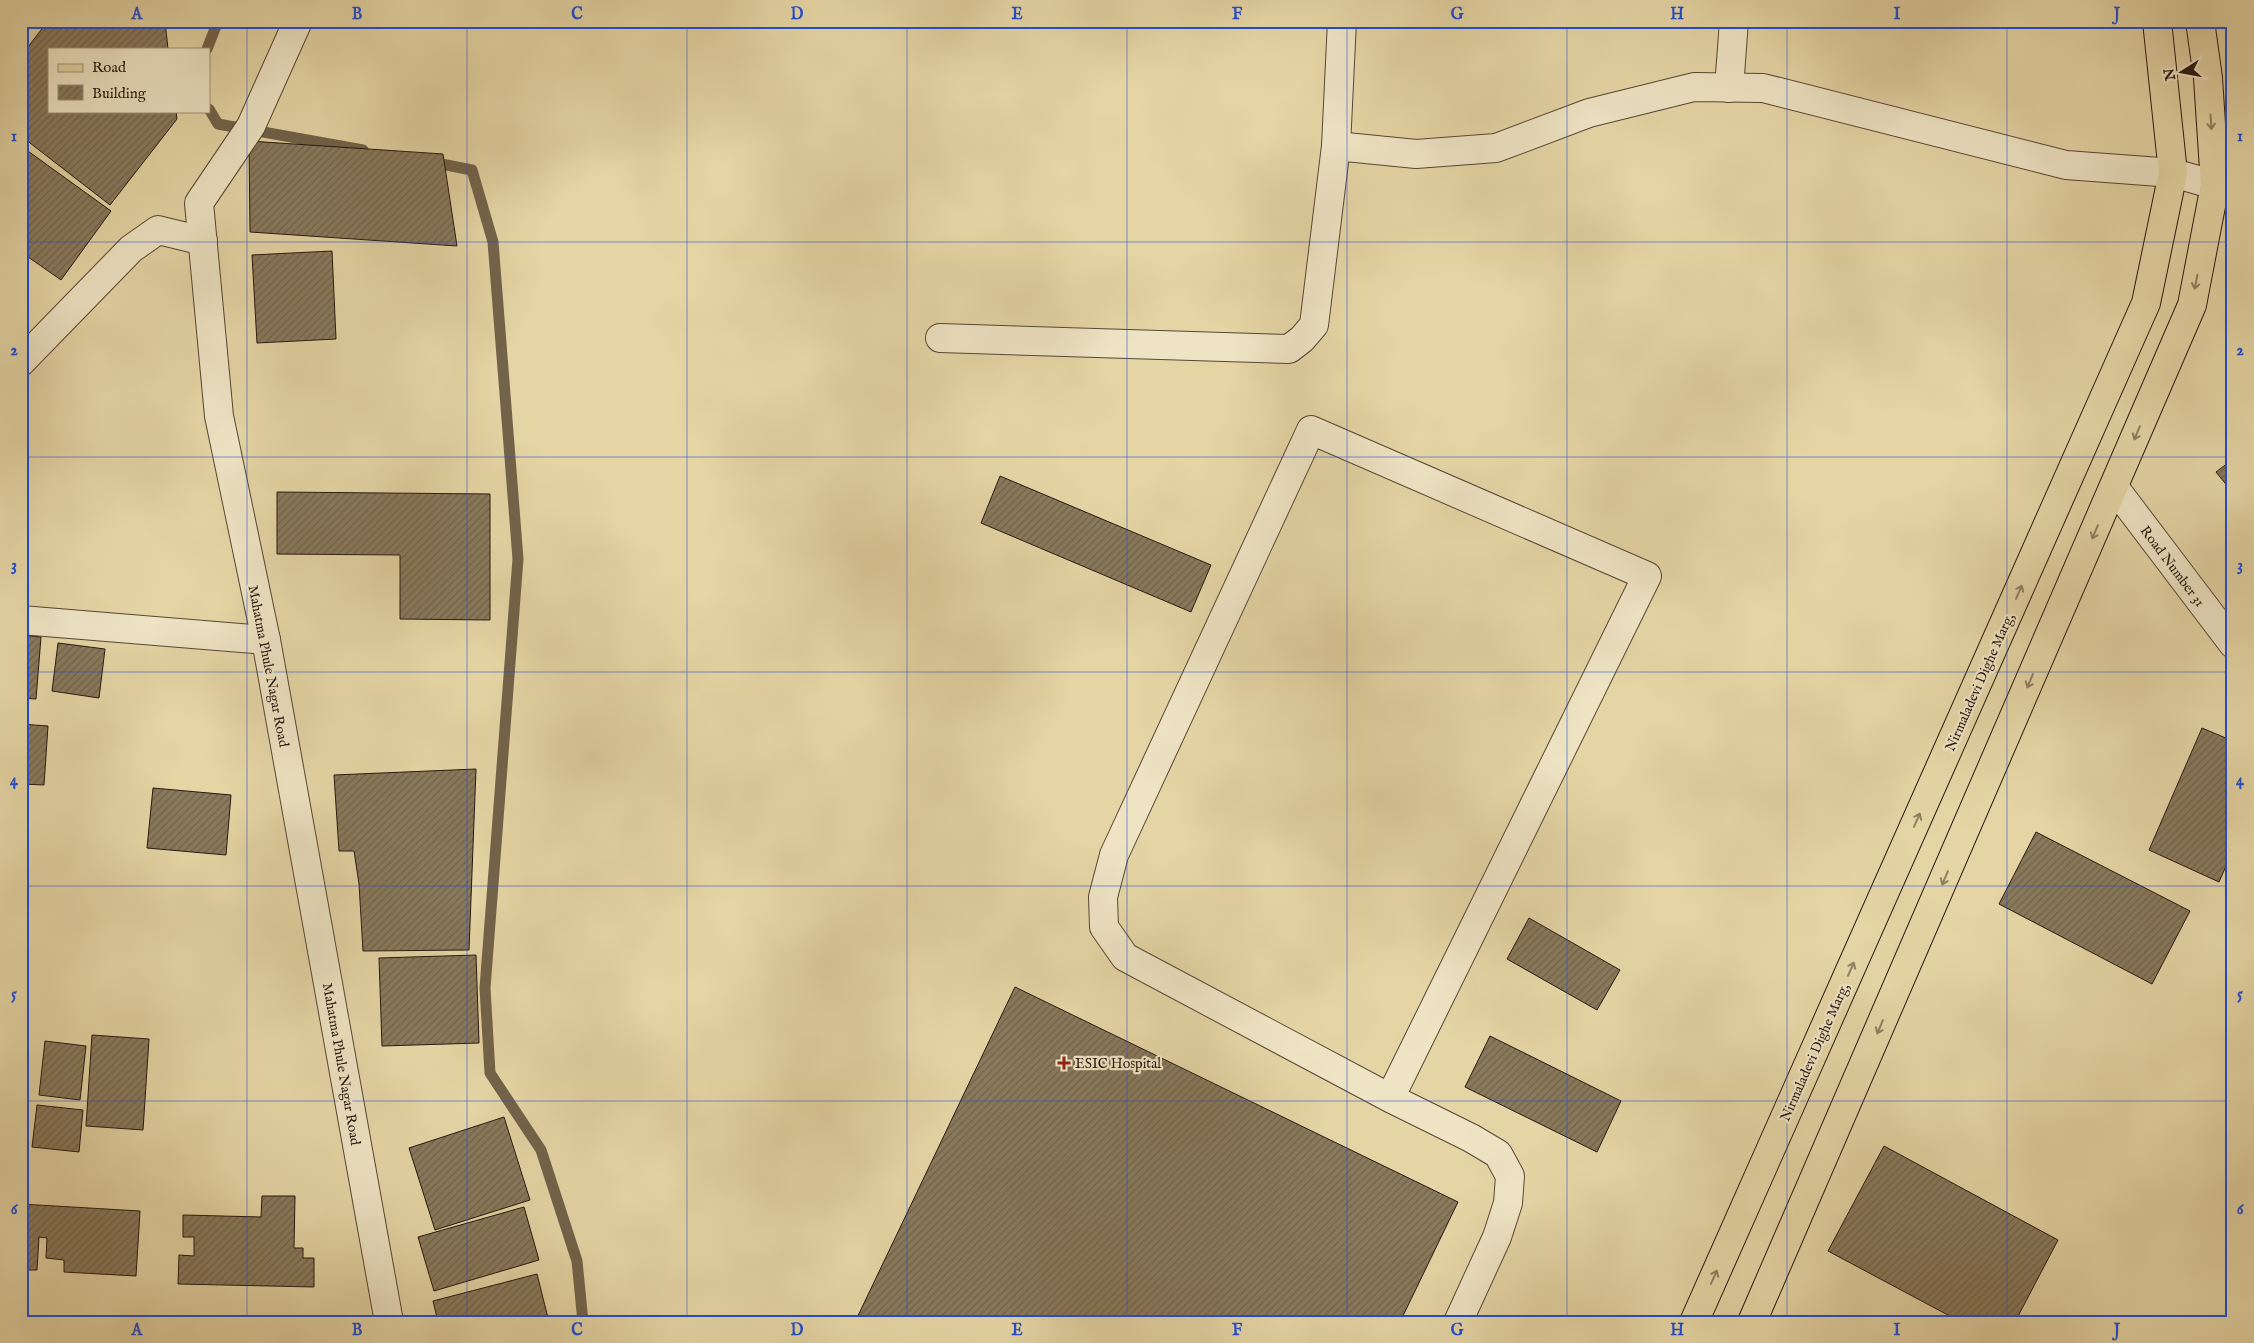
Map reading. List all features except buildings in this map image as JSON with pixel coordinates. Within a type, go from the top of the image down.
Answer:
[{"type":"main road","name":"Nirmaladevi Dighe Marg,","points":[[1694,1322],[2146,303],[2173,172],[2157,21]]},
{"type":"main road","points":[[1752,1322],[2192,305],[2224,181],[2200,21]]},
{"type":"street","name":"Mahatma Phule Nagar Road","points":[[298,21],[244,136],[199,203],[219,416],[266,640],[389,1322]]},
{"type":"street","points":[[940,338],[1289,349],[1302,339],[1314,325],[1336,146],[1342,21]]},
{"type":"street","points":[[1729,88],[1734,21]]},
{"type":"street","points":[[1336,146],[1416,154],[1496,148],[1589,113],[1694,88],[1763,88],[2066,165],[2173,172],[2224,181]]},
{"type":"street","points":[[21,362],[131,249],[158,230],[203,241]]},
{"type":"street","points":[[1390,1098],[1647,576],[1311,430],[1114,855],[1103,897],[1104,927],[1125,957],[1390,1098],[1471,1138],[1498,1154],[1510,1176],[1508,1204],[1497,1237],[1458,1322]]},
{"type":"street","name":"Road Number 31","points":[[2114,487],[2233,644]]},
{"type":"street","points":[[21,620],[266,640]]},
{"type":"waterway","points":[[207,48],[218,21]]},
{"type":"waterway","points":[[210,111],[218,124],[363,150]]},
{"type":"waterway","points":[[431,162],[472,170],[493,242],[518,559],[485,988],[490,1073],[541,1150],[577,1261],[583,1322]]},
{"type":"place","name":"ESIC Hospital","points":[[1064,1063]]}]
